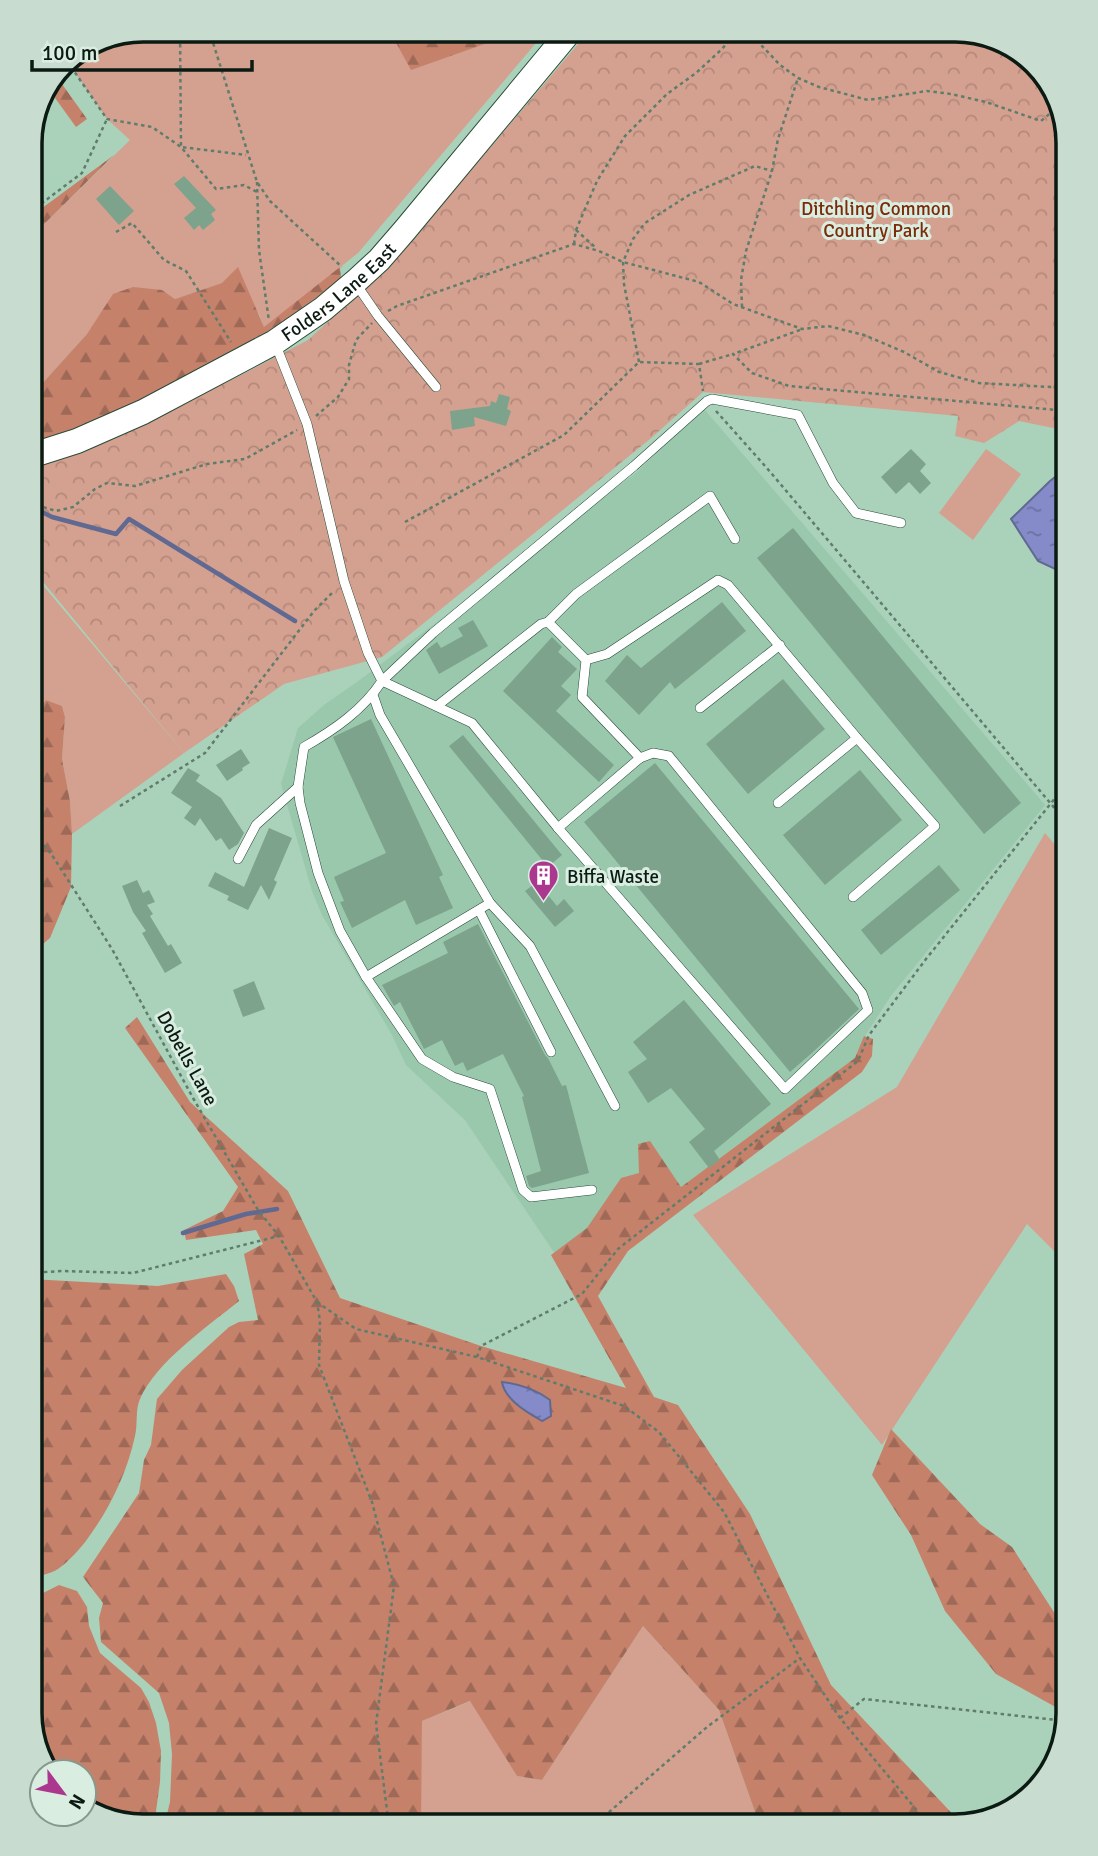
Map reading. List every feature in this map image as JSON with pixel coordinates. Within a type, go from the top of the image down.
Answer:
[{"type":"street","name":"Folders Lane East","points":[[42,452],[77,441],[143,412],[275,342],[323,309],[379,260],[560,42]]},
{"type":"lane","points":[[355,282],[378,316],[436,387]]},
{"type":"lane","points":[[275,342],[307,424],[344,582],[368,653],[382,681],[472,723],[558,828],[785,1089],[868,1010],[862,993],[669,756],[653,753],[640,758],[558,828]]},
{"type":"lane","points":[[592,1190],[531,1197],[523,1190],[490,1089],[453,1077],[422,1059],[366,976],[340,931],[318,873],[298,787],[304,747],[333,731],[373,695],[382,681],[433,633],[712,399],[798,415],[833,483],[856,513],[901,523]]},
{"type":"lane","points":[[437,706],[541,624],[548,622],[576,594],[710,496],[736,539]]},
{"type":"lane","points":[[586,660],[607,654],[718,580],[728,584],[935,826],[852,897]]},
{"type":"lane","points":[[548,622],[586,660]]},
{"type":"lane","points":[[700,708],[780,645]]},
{"type":"lane","points":[[586,660],[582,697],[640,758]]},
{"type":"lane","points":[[373,695],[380,715],[490,903],[530,946],[615,1106]]},
{"type":"lane","points":[[778,803],[857,738]]},
{"type":"lane","points":[[238,859],[256,825],[298,787]]},
{"type":"lane","points":[[366,976],[490,903]]},
{"type":"lane","points":[[479,910],[551,1052]]},
{"type":"path","points":[[180,42],[181,147]]},
{"type":"path","points":[[213,42],[257,182],[270,201],[336,260],[355,282]]},
{"type":"path","points":[[574,244],[576,230],[597,181],[625,136],[667,94],[696,73],[728,42]]},
{"type":"path","points":[[758,42],[780,65],[798,78],[819,87],[868,100],[927,91],[986,102],[1041,121],[1051,112]]},
{"type":"path","points":[[73,71],[107,119],[152,127],[181,147],[216,189],[244,185],[257,192]]},
{"type":"path","points":[[742,307],[741,281],[746,251],[798,78]]},
{"type":"path","points":[[42,203],[82,173],[107,119]]},
{"type":"path","points":[[181,147],[247,155]]},
{"type":"path","points":[[639,362],[624,284],[623,262],[633,239],[645,223],[689,195],[755,166],[772,171]]},
{"type":"path","points":[[257,182],[259,250],[267,316],[275,342]]},
{"type":"path","points":[[116,232],[132,223],[164,260],[186,271],[242,360]]},
{"type":"path","points":[[576,230],[599,251]]},
{"type":"path","points":[[42,507],[56,511],[73,508],[95,489],[107,483],[135,486],[207,464],[245,459],[307,424],[338,397],[349,379],[349,365],[356,340],[378,316],[397,306],[574,244],[623,262],[699,282],[733,304],[802,330]]},
{"type":"path","points":[[405,522],[564,435],[639,362],[699,364],[802,330],[828,326],[864,335],[904,352],[939,372],[979,383],[1056,387]]},
{"type":"path","points":[[733,354],[752,373],[789,386],[1056,410]]},
{"type":"path","points":[[699,364],[700,384],[707,401],[1056,810]]},
{"type":"path","points":[[120,806],[205,753],[314,611],[344,582]]},
{"type":"path","name":"Dobells Lane","points":[[42,843],[112,949],[259,1212],[279,1236],[317,1302]]},
{"type":"path","points":[[42,1272],[133,1273],[279,1236]]},
{"type":"path","points":[[477,1357],[481,1346],[582,1294]]},
{"type":"path","points":[[317,1302],[356,1329],[477,1357],[624,1406],[659,1432],[724,1512],[800,1658],[840,1718],[920,1814]]},
{"type":"path","points":[[317,1302],[320,1321],[319,1365],[372,1502],[394,1586],[376,1724],[387,1814]]},
{"type":"path","points":[[607,1814],[707,1727],[800,1658]]},
{"type":"path","points":[[840,1718],[864,1699],[1055,1720]]},
{"type":"shaded area","points":[[703,408],[1045,805],[890,997],[865,1036],[855,1058],[681,1187],[578,1288],[465,1120],[406,1065],[392,1035],[322,915],[312,891],[281,784],[298,728],[324,705],[637,472]]},
{"type":"green space","points":[[396,42],[490,42],[411,70]]},
{"type":"green space","points":[[537,42],[358,253],[264,328],[259,314],[223,283],[175,299],[162,290],[100,316],[42,384],[42,226],[130,140],[107,119],[74,71],[87,59],[124,44]]},
{"type":"green space","name":"Ditchling Common Country Park","points":[[580,42],[961,42],[987,47],[1011,59],[1031,77],[1046,99],[1053,117],[1056,143],[1056,429],[1019,421],[984,443],[955,436],[958,416],[703,392],[650,439],[382,657],[284,684],[184,753],[42,581],[42,459],[135,427],[308,340],[377,277]]},
{"type":"green space","points":[[62,84],[87,119],[76,127],[54,97]]},
{"type":"green space","points":[[114,155],[42,226],[42,208]]},
{"type":"green space","points":[[238,267],[264,327],[340,267],[341,278],[306,306],[231,354],[152,395],[42,444],[42,384],[87,334],[113,294],[133,287],[162,290],[175,299],[222,283]]},
{"type":"green space","points":[[986,449],[1021,474],[973,540],[939,513]]},
{"type":"green space","points":[[42,584],[184,753],[72,834],[70,801],[62,759],[65,717],[62,706],[46,700],[42,705]]},
{"type":"green space","points":[[46,700],[62,706],[65,717],[62,759],[70,801],[72,834],[71,887],[50,938],[42,945],[42,705]]},
{"type":"green space","points":[[1045,833],[1056,846],[1056,1253],[1027,1224],[882,1445],[693,1215],[897,1087]]},
{"type":"green space","points":[[137,1017],[190,1102],[288,1191],[340,1298],[481,1346],[626,1388],[551,1255],[587,1228],[621,1178],[639,1173],[638,1144],[650,1141],[681,1187],[855,1058],[864,1036],[873,1039],[872,1056],[862,1072],[628,1251],[598,1296],[654,1397],[678,1405],[750,1514],[831,1685],[953,1814],[756,1814],[719,1710],[643,1626],[542,1780],[517,1776],[470,1701],[422,1721],[421,1814],[167,1814],[172,1754],[169,1723],[159,1693],[101,1642],[99,1618],[103,1603],[83,1577],[139,1493],[144,1460],[151,1445],[157,1399],[182,1370],[229,1327],[239,1322],[258,1320],[244,1254],[263,1244],[256,1230],[186,1240],[184,1230],[223,1211],[238,1187],[125,1028]]},
{"type":"green space","points":[[226,1274],[239,1301],[184,1346],[148,1385],[138,1403],[132,1450],[104,1515],[70,1559],[58,1569],[42,1576],[42,1280],[158,1286]]},
{"type":"green space","points":[[891,1429],[980,1524],[1012,1547],[1056,1615],[1056,1707],[996,1674],[945,1611],[911,1535],[872,1475]]},
{"type":"green space","points":[[59,1585],[77,1591],[87,1607],[89,1626],[100,1653],[141,1688],[149,1702],[161,1751],[156,1814],[124,1812],[98,1803],[98,1758],[52,1757],[45,1739],[42,1713],[42,1594]]},
{"type":"green space","points":[[643,1626],[719,1710],[756,1814],[419,1814],[422,1721],[471,1701],[517,1776],[542,1780]]},
{"type":"water","points":[[1056,476],[1056,569],[1038,561],[1011,519]]},
{"type":"water","points":[[502,1382],[527,1388],[550,1400],[551,1416],[542,1421],[524,1409],[507,1394]]},
{"type":"building","points":[[184,176],[216,210],[211,214],[215,220],[203,230],[199,225],[194,230],[184,218],[196,208],[174,184]]},
{"type":"building","points":[[110,186],[134,211],[119,225],[96,199]]},
{"type":"building","points":[[499,394],[510,397],[507,409],[511,411],[506,426],[474,417],[475,426],[452,430],[450,411],[490,406],[491,401],[496,403]]},
{"type":"building","points":[[911,449],[926,464],[920,471],[931,483],[920,494],[909,482],[896,494],[881,477]]},
{"type":"building","points":[[793,528],[1021,803],[984,834],[757,558]]},
{"type":"building","points":[[722,602],[746,631],[675,689],[670,682],[639,715],[605,681],[627,655],[641,668]]},
{"type":"building","points":[[473,620],[488,646],[439,674],[426,650],[437,642],[441,648],[463,636],[458,628]]},
{"type":"building","points":[[552,637],[562,647],[558,652],[577,669],[561,686],[571,695],[556,711],[614,765],[599,782],[503,691]]},
{"type":"building","points":[[783,679],[825,729],[748,794],[706,744]]},
{"type":"building","points":[[371,719],[443,875],[439,877],[453,908],[416,925],[405,900],[352,928],[340,902],[344,901],[334,877],[386,853],[333,737]]},
{"type":"building","points":[[463,735],[562,855],[548,867],[449,746]]},
{"type":"building","points":[[241,749],[250,763],[227,781],[216,765]]},
{"type":"building","points":[[655,763],[859,1009],[790,1072],[584,822]]},
{"type":"building","points":[[188,768],[200,775],[196,781],[221,798],[244,833],[238,844],[229,850],[221,838],[216,841],[200,818],[195,826],[184,818],[192,807],[171,793]]},
{"type":"building","points":[[860,770],[902,820],[825,885],[783,835]]},
{"type":"building","points":[[269,828],[292,838],[274,880],[277,882],[269,900],[261,885],[248,910],[227,900],[229,896],[208,886],[215,872],[244,887]]},
{"type":"building","points":[[939,865],[960,890],[881,955],[861,930]]},
{"type":"building","points":[[137,880],[143,893],[149,890],[155,902],[147,905],[153,914],[150,916],[182,963],[165,973],[142,933],[146,931],[133,912],[122,886]]},
{"type":"building","name":"Biffa Waste","points":[[537,882],[557,906],[564,899],[574,911],[555,927],[525,891]]},
{"type":"building","points":[[478,924],[545,1055],[562,1086],[566,1085],[589,1173],[532,1188],[529,1186],[526,1176],[541,1171],[522,1097],[524,1096],[503,1054],[467,1071],[463,1062],[455,1066],[442,1040],[424,1049],[400,1002],[394,1006],[382,985],[448,953],[443,942]]},
{"type":"building","points":[[254,981],[265,1009],[243,1017],[233,990]]},
{"type":"building","points":[[684,1000],[771,1104],[714,1151],[720,1160],[709,1168],[689,1142],[705,1129],[671,1088],[648,1103],[628,1072],[647,1059],[633,1042]]},
{"type":"waterway","points":[[42,512],[116,534],[129,519],[295,621]]},
{"type":"waterway","points":[[183,1233],[246,1214],[277,1209]]},
{"type":"place","name":"Biffa Waste","points":[[544,903]]}]
